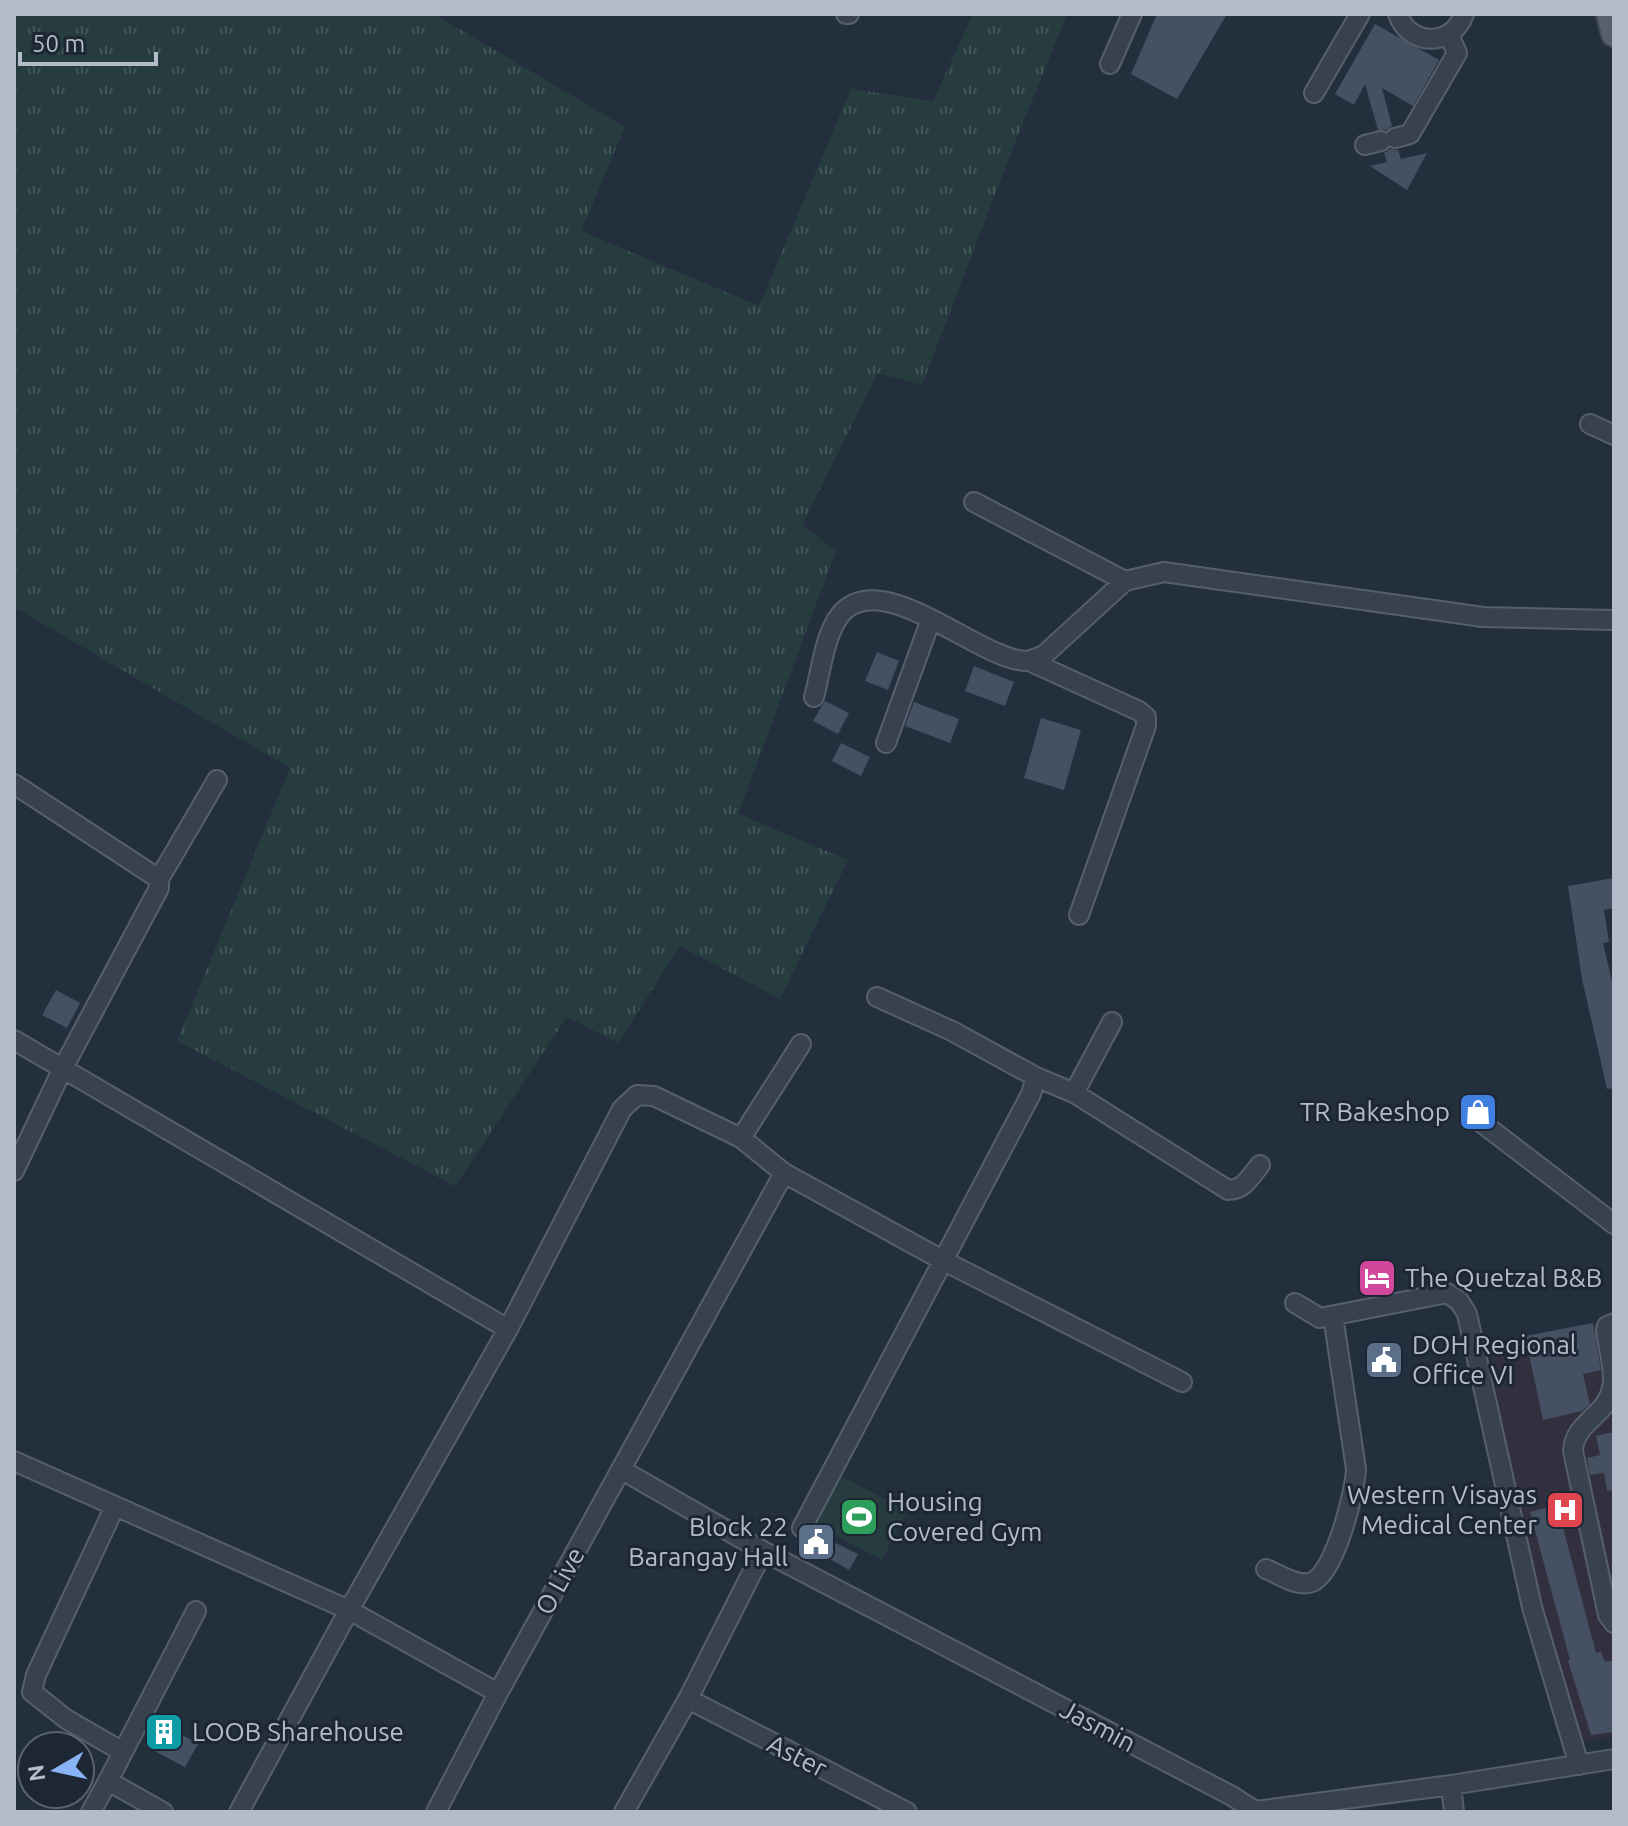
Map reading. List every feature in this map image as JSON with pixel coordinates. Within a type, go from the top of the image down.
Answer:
[{"type":"main road","points":[[1609,14],[1614,34]]},
{"type":"street","points":[[1110,64],[1132,14]]},
{"type":"street","points":[[1314,93],[1360,14]]},
{"type":"street","points":[[1398,14],[1408,31],[1428,40],[1449,35],[1458,28],[1464,14]]},
{"type":"street","points":[[1380,141],[1410,134],[1457,53],[1449,35]]},
{"type":"street","points":[[1590,424],[1614,435]]},
{"type":"street","points":[[974,502],[1125,581]]},
{"type":"street","points":[[1029,661],[1044,655],[1125,581],[1164,572],[1483,617],[1614,620]]},
{"type":"street","points":[[814,697],[832,628],[851,605],[862,599],[876,598],[931,619],[1010,657],[1029,661],[1139,711],[1146,717],[1146,726],[1079,915]]},
{"type":"street","points":[[886,743],[931,619]]},
{"type":"street","points":[[14,1171],[63,1068],[159,888],[159,879],[217,780]]},
{"type":"street","points":[[14,784],[159,879]]},
{"type":"street","points":[[877,997],[1074,1093],[1228,1190],[1237,1190],[1244,1185],[1260,1165]]},
{"type":"street","points":[[1074,1093],[1112,1022]]},
{"type":"street","points":[[14,1040],[508,1329]]},
{"type":"street","points":[[741,1138],[801,1044]]},
{"type":"street","points":[[802,1528],[1031,1094],[1036,1077]]},
{"type":"street","points":[[239,1812],[508,1329],[622,1109],[637,1095],[654,1096],[741,1138],[784,1173],[944,1261],[1182,1382]]},
{"type":"street","points":[[1482,1123],[1614,1224]]},
{"type":"street","name":"O Live","points":[[436,1812],[498,1693],[784,1173]]},
{"type":"street","points":[[1295,1303],[1320,1318],[1447,1293],[1459,1301],[1467,1314],[1532,1607],[1579,1765]]},
{"type":"street","points":[[1266,1569],[1300,1584],[1313,1582],[1323,1573],[1343,1532],[1355,1488],[1356,1469],[1333,1316]]},
{"type":"street","points":[[1614,1323],[1607,1326],[1606,1331],[1612,1388],[1605,1406],[1573,1439],[1573,1451],[1608,1615],[1614,1623]]},
{"type":"street","points":[[14,1461],[349,1610],[498,1693]]},
{"type":"street","name":"Jasmin","points":[[622,1470],[763,1551],[1232,1796],[1253,1811],[1304,1809],[1614,1759]]},
{"type":"street","points":[[115,1506],[36,1675],[32,1692],[66,1719],[123,1752]]},
{"type":"street","points":[[624,1812],[688,1699],[763,1551]]},
{"type":"street","points":[[91,1812],[196,1611]]},
{"type":"street","name":"Aster","points":[[688,1699],[907,1812]]},
{"type":"street","points":[[108,1781],[163,1812]]},
{"type":"street","points":[[1451,1785],[1454,1812]]},
{"type":"shaded area","name":"Western Visayas Medical Center","points":[[1614,1319],[1614,1736],[1575,1742],[1547,1645],[1505,1454],[1489,1343]]},
{"type":"green space","points":[[14,14],[434,14],[625,127],[581,231],[759,306],[851,89],[933,101],[973,14],[1067,14],[922,385],[878,373],[802,525],[836,551],[738,814],[848,860],[780,999],[680,946],[618,1043],[567,1017],[455,1186],[177,1041],[290,768],[14,607]]},
{"type":"green space","name":"Housing Covered Gym","points":[[837,1474],[907,1511],[882,1560],[811,1523]]},
{"type":"building","points":[[1157,14],[1227,14],[1177,99],[1131,74]]},
{"type":"building","points":[[1375,24],[1439,60],[1413,106],[1382,88],[1392,126],[1386,130],[1378,130],[1365,84],[1354,105],[1335,94]]},
{"type":"building","points":[[1390,149],[1398,150],[1401,159],[1427,153],[1407,190],[1370,166],[1387,162],[1384,153]]},
{"type":"building","points":[[877,652],[899,661],[888,690],[865,681]]},
{"type":"building","points":[[974,666],[1014,682],[1005,706],[965,691]]},
{"type":"building","points":[[825,701],[849,713],[838,734],[813,721]]},
{"type":"building","points":[[914,702],[959,719],[950,743],[905,726]]},
{"type":"building","points":[[1041,718],[1081,730],[1064,790],[1024,778]]},
{"type":"building","points":[[841,743],[870,757],[861,776],[832,761]]},
{"type":"building","points":[[1614,878],[1614,908],[1604,910],[1609,942],[1603,943],[1614,990],[1614,1088],[1607,1089],[1582,979],[1568,886]]},
{"type":"building","points":[[56,990],[80,1003],[67,1028],[42,1015]]},
{"type":"building","points":[[1593,1323],[1601,1370],[1583,1374],[1590,1404],[1582,1411],[1543,1420],[1525,1336]]},
{"type":"building","points":[[1614,1432],[1614,1490],[1607,1491],[1604,1473],[1590,1475],[1587,1458],[1600,1455],[1596,1436]]},
{"type":"building","points":[[1557,1505],[1596,1653],[1601,1652],[1605,1662],[1614,1660],[1614,1732],[1591,1735],[1568,1661],[1530,1512]]},
{"type":"building","points":[[813,1532],[858,1554],[849,1570],[802,1543]]},
{"type":"building","name":"LOOB Sharehouse","points":[[157,1720],[198,1744],[185,1767],[145,1746]]},
{"type":"place","name":"TR Bakeshop","points":[[1478,1112]]},
{"type":"place","name":"The Quetzal B&B","points":[[1377,1278]]},
{"type":"place","name":"DOH Regional Office VI","points":[[1384,1360]]},
{"type":"place","name":"Western Visayas Medical Center","points":[[1565,1510]]},
{"type":"place","name":"Housing Covered Gym","points":[[859,1517]]},
{"type":"place","name":"Block 22 Barangay Hall","points":[[816,1542]]},
{"type":"place","name":"LOOB Sharehouse","points":[[164,1732]]}]
